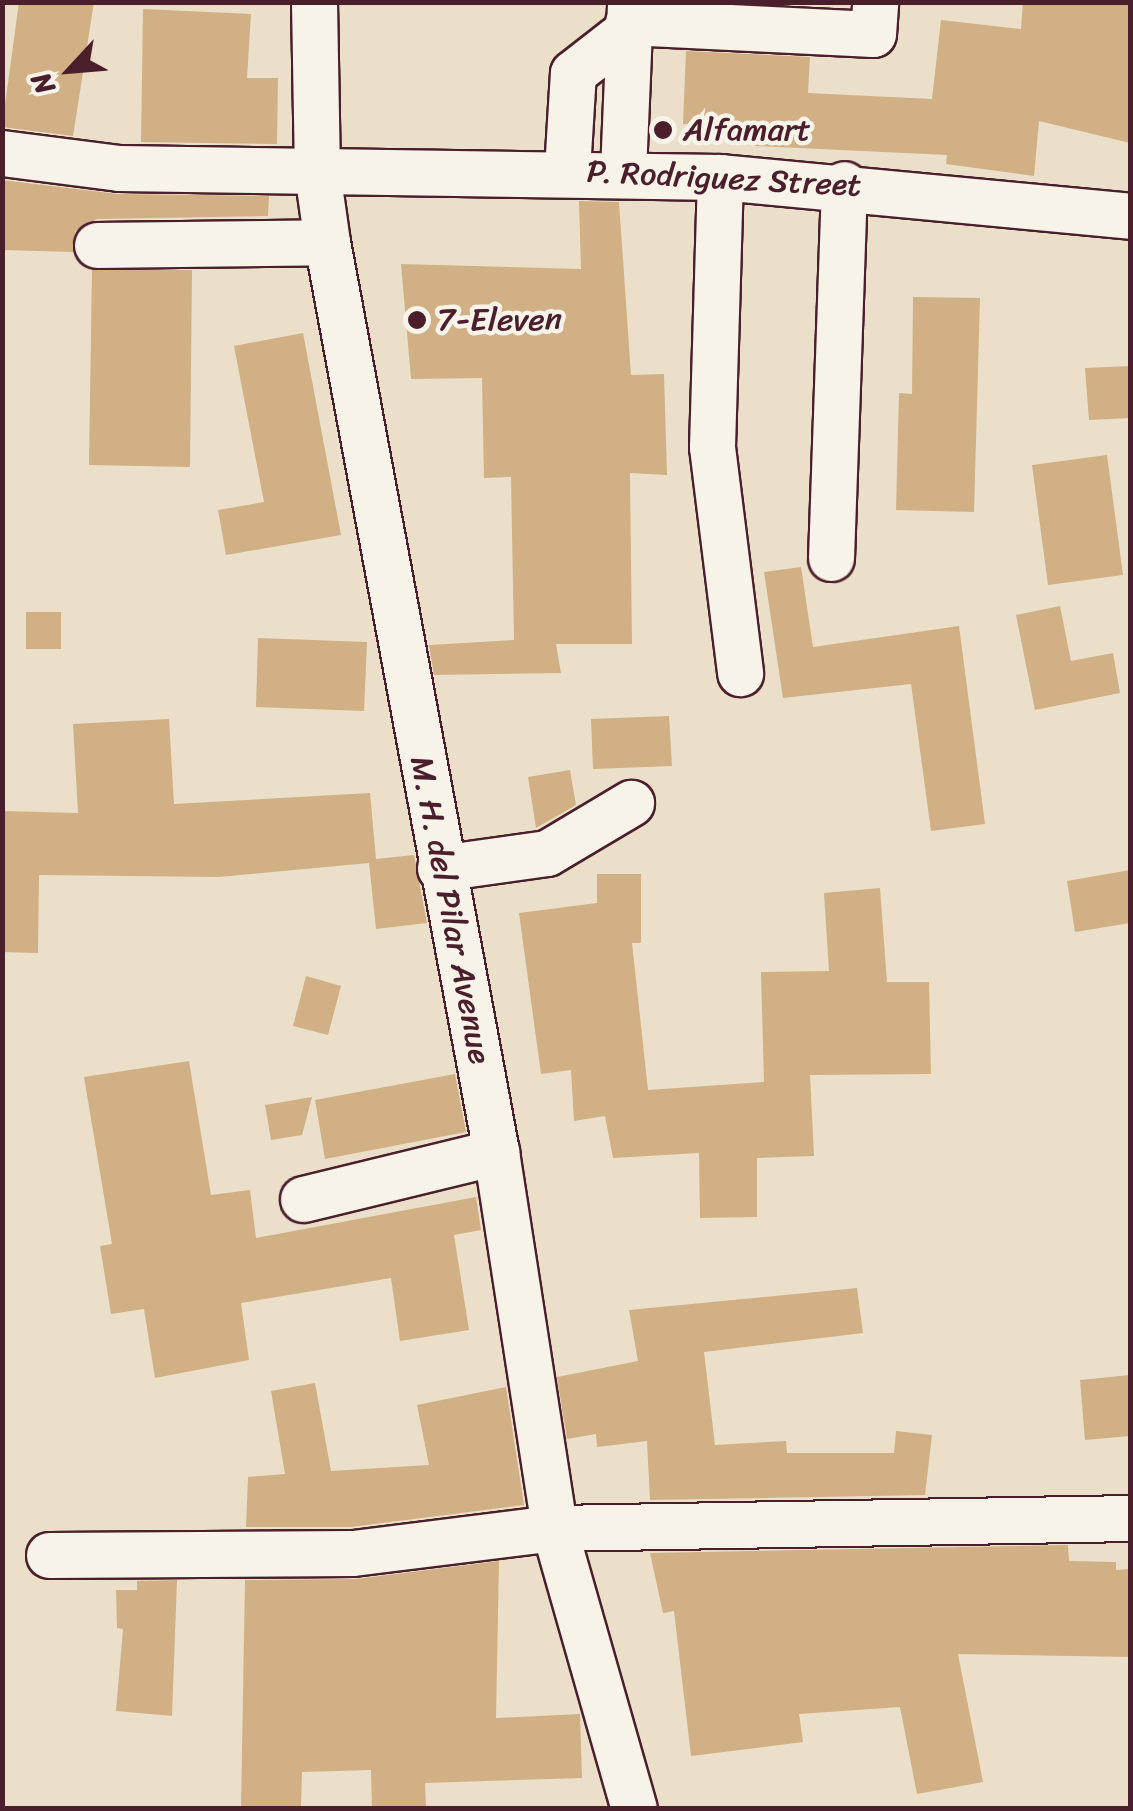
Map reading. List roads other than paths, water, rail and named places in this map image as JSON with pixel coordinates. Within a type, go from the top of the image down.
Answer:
[{"type":"street","name":"M. H. del Pilar Avenue","points":[[314,2],[317,172],[327,242],[440,868],[496,1152],[554,1528],[634,1808]]},
{"type":"street","points":[[567,170],[572,73],[629,18],[872,34],[875,2]]},
{"type":"street","points":[[622,172],[629,18]]},
{"type":"street","name":"P. Rodriguez Street","points":[[2,153],[119,168],[317,172],[567,170],[720,177],[844,184],[1130,216]]},
{"type":"street","points":[[720,177],[712,447],[740,673]]},
{"type":"street","points":[[831,558],[844,184]]},
{"type":"street","points":[[97,245],[327,242]]},
{"type":"street","points":[[440,868],[547,853],[631,802]]},
{"type":"street","points":[[303,1198],[496,1152]]},
{"type":"street","points":[[49,1554],[353,1553],[554,1528],[1130,1518]]},
{"type":"place","name":"Alfamart","points":[[663,130]]},
{"type":"place","name":"7-Eleven","points":[[417,320]]}]
